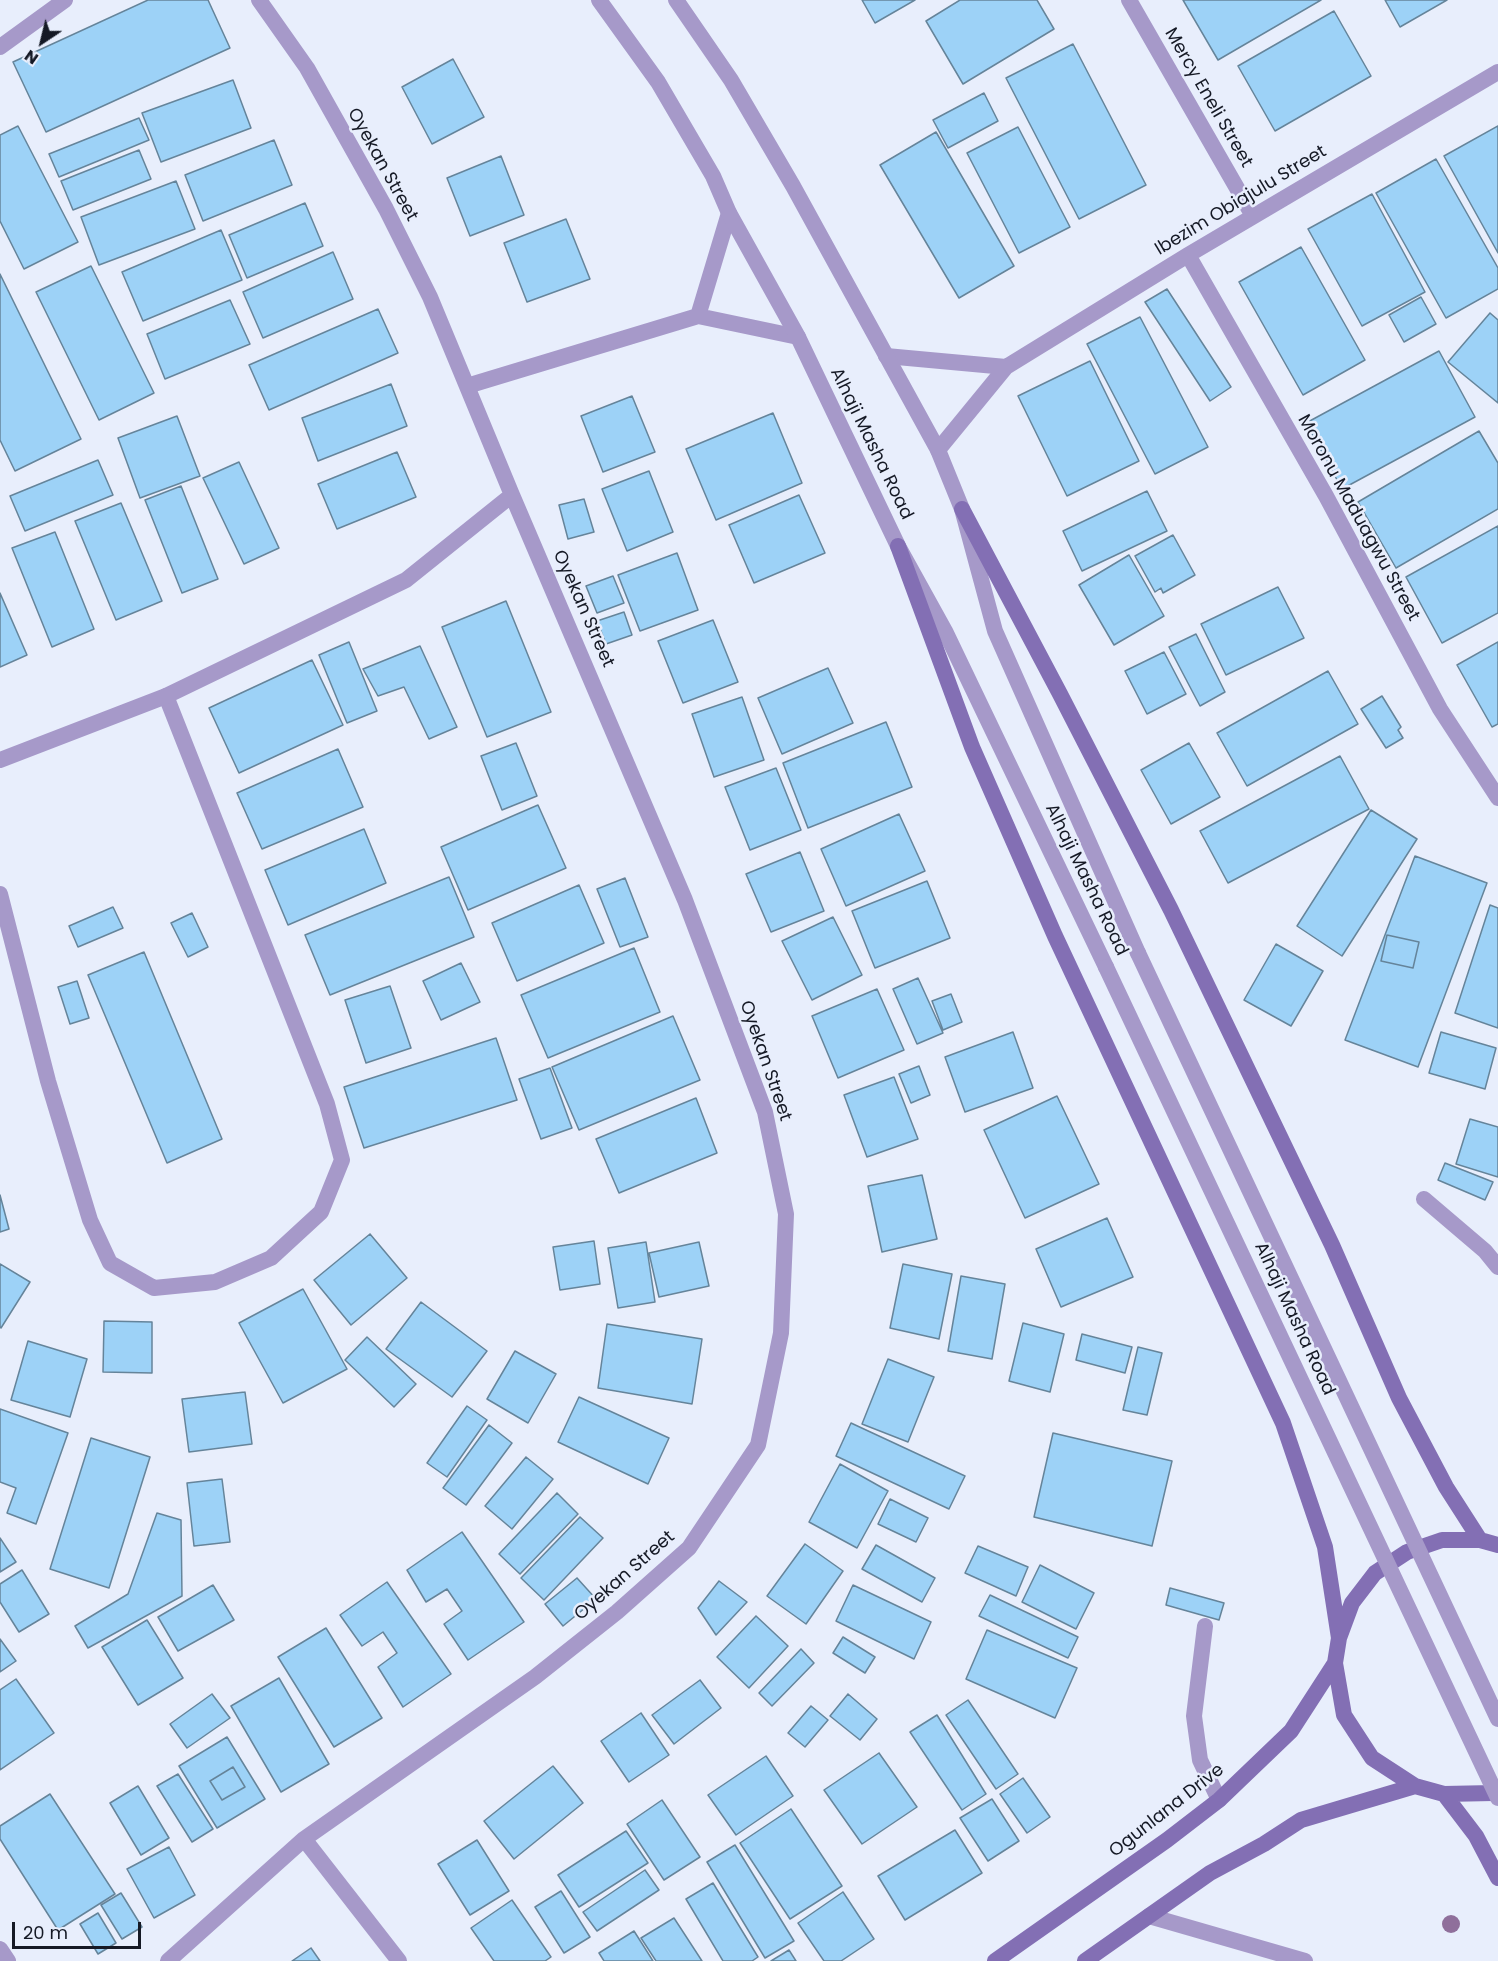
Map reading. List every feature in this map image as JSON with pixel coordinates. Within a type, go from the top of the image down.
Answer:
[{"type":"main road","points":[[962,509],[1171,910],[1332,1245],[1399,1398],[1446,1487],[1480,1540]]},
{"type":"main road","points":[[898,546],[972,747],[1055,936],[1283,1423],[1325,1547],[1339,1638]]},
{"type":"main road","points":[[1498,1545],[1480,1540],[1442,1540],[1407,1552],[1375,1573],[1352,1603],[1339,1638],[1335,1664],[1344,1714],[1372,1758],[1415,1786],[1444,1794],[1498,1791]]},
{"type":"main road","name":"Ogunlana Drive","points":[[995,1961],[1167,1840],[1219,1800],[1291,1731],[1335,1664]]},
{"type":"main road","points":[[1085,1961],[1210,1873],[1264,1844],[1301,1820],[1415,1786]]},
{"type":"main road","points":[[1444,1794],[1476,1836],[1498,1878]]},
{"type":"street","points":[[0,47],[65,0]]},
{"type":"street","name":"Oyekan Street","points":[[168,1961],[304,1839],[535,1677],[617,1612],[689,1548],[758,1445],[781,1333],[786,1214],[765,1112],[685,900],[430,297],[386,209],[307,68],[259,0]]},
{"type":"street","name":"Alhaji Masha Road","points":[[599,0],[658,82],[713,176],[729,213],[798,337],[898,546],[945,631],[1106,967],[1498,1798]]},
{"type":"street","name":"Alhaji Masha Road","points":[[676,0],[731,80],[794,186],[938,450],[962,509],[994,632],[1138,953],[1498,1719]]},
{"type":"street","name":"Mercy Eneli Street","points":[[1129,0],[1253,216]]},
{"type":"street","name":"Ibezim Obiajulu Street","points":[[938,450],[1005,367],[1253,216],[1498,72]]},
{"type":"street","points":[[698,316],[729,213]]},
{"type":"street","name":"Moronu Maduagwu Street","points":[[1188,255],[1326,496],[1440,709],[1498,798]]},
{"type":"street","points":[[467,386],[698,316],[798,337]]},
{"type":"street","points":[[886,356],[1005,367]]},
{"type":"street","points":[[0,760],[166,696],[406,579],[512,495]]},
{"type":"street","points":[[0,894],[48,1081],[90,1220],[110,1263],[154,1288],[215,1282],[271,1258],[321,1212],[342,1160],[327,1104],[166,696]]},
{"type":"street","points":[[1425,1199],[1485,1251],[1498,1267]]},
{"type":"street","points":[[1205,1626],[1194,1716],[1200,1760],[1219,1800]]},
{"type":"street","points":[[304,1839],[399,1961]]},
{"type":"street","points":[[1149,1916],[1305,1961]]},
{"type":"street","points":[[0,1949],[8,1961]]},
{"type":"building","points":[[148,0],[208,0],[230,48],[46,132],[13,62]]},
{"type":"building","points":[[862,0],[915,0],[875,23]]},
{"type":"building","points":[[960,0],[1037,0],[1054,29],[963,84],[926,21]]},
{"type":"building","points":[[1183,0],[1321,0],[1218,60]]},
{"type":"building","points":[[1385,0],[1447,0],[1400,27]]},
{"type":"building","points":[[1334,11],[1371,76],[1275,131],[1238,66]]},
{"type":"building","points":[[1073,44],[1146,185],[1079,219],[1006,78]]},
{"type":"building","points":[[453,59],[484,117],[432,144],[402,87]]},
{"type":"building","points":[[233,80],[251,128],[161,162],[142,113]]},
{"type":"building","points":[[984,93],[998,121],[948,148],[933,120]]},
{"type":"building","points":[[139,118],[149,140],[59,177],[49,154]]},
{"type":"building","points":[[18,126],[78,242],[24,269],[0,221],[0,135]]},
{"type":"building","points":[[1498,126],[1498,253],[1444,156]]},
{"type":"building","points":[[1018,127],[1070,227],[1019,253],[967,153]]},
{"type":"building","points":[[936,132],[1014,266],[959,298],[880,165]]},
{"type":"building","points":[[274,140],[292,185],[203,221],[185,175]]},
{"type":"building","points":[[139,150],[151,179],[73,210],[61,181]]},
{"type":"building","points":[[501,156],[524,215],[470,236],[447,178]]},
{"type":"building","points":[[1436,159],[1498,268],[1498,289],[1446,318],[1376,193]]},
{"type":"building","points":[[176,181],[195,229],[99,265],[81,217]]},
{"type":"building","points":[[1372,194],[1425,292],[1362,326],[1308,229]]},
{"type":"building","points":[[305,203],[323,246],[247,278],[229,235]]},
{"type":"building","points":[[566,219],[590,279],[527,302],[504,243]]},
{"type":"building","points":[[221,230],[242,280],[143,321],[122,272]]},
{"type":"building","points":[[1301,247],[1365,360],[1303,395],[1239,282]]},
{"type":"building","points":[[333,252],[353,299],[263,338],[243,292]]},
{"type":"building","points":[[91,266],[154,393],[99,420],[36,292]]},
{"type":"building","points":[[0,274],[81,439],[15,471],[0,440]]},
{"type":"building","points":[[1167,289],[1231,387],[1210,401],[1145,302]]},
{"type":"building","points":[[1421,297],[1436,324],[1404,342],[1389,315]]},
{"type":"building","points":[[230,300],[250,344],[165,379],[147,334]]},
{"type":"building","points":[[378,309],[398,353],[269,410],[249,365]]},
{"type":"building","points":[[1490,313],[1498,320],[1498,403],[1448,362]]},
{"type":"building","points":[[1140,317],[1208,447],[1155,474],[1087,344]]},
{"type":"building","points":[[1439,351],[1475,417],[1342,489],[1306,423]]},
{"type":"building","points":[[1090,361],[1139,461],[1067,496],[1018,396]]},
{"type":"building","points":[[391,384],[407,426],[318,461],[302,418]]},
{"type":"building","points":[[632,396],[655,452],[603,472],[581,416]]},
{"type":"building","points":[[773,413],[802,483],[716,520],[686,449]]},
{"type":"building","points":[[177,416],[200,476],[140,498],[118,438]]},
{"type":"building","points":[[1479,431],[1498,463],[1498,509],[1396,568],[1358,502]]},
{"type":"building","points":[[397,452],[416,497],[337,529],[318,484]]},
{"type":"building","points":[[98,460],[113,495],[25,531],[10,496]]},
{"type":"building","points":[[239,462],[279,548],[244,564],[203,478]]},
{"type":"building","points":[[649,471],[673,532],[627,551],[602,489]]},
{"type":"building","points":[[181,486],[218,579],[182,593],[145,500]]},
{"type":"building","points":[[1147,491],[1167,531],[1082,571],[1063,531]]},
{"type":"building","points":[[799,495],[825,553],[754,583],[729,525]]},
{"type":"building","points":[[584,499],[594,532],[568,539],[559,505]]},
{"type":"building","points":[[121,503],[162,601],[116,620],[75,521]]},
{"type":"building","points":[[1498,526],[1498,613],[1442,643],[1406,577]]},
{"type":"building","points":[[55,532],[94,629],[52,647],[12,548]]},
{"type":"building","points":[[1173,535],[1195,575],[1163,593],[1161,588],[1155,592],[1135,556]]},
{"type":"building","points":[[677,553],[698,610],[640,631],[618,575]]},
{"type":"building","points":[[1129,555],[1164,616],[1114,645],[1079,585]]},
{"type":"building","points":[[613,576],[624,603],[597,613],[586,586]]},
{"type":"building","points":[[1278,587],[1304,638],[1226,675],[1201,624]]},
{"type":"building","points":[[0,593],[27,655],[0,667]]},
{"type":"building","points":[[506,601],[551,712],[487,737],[442,627]]},
{"type":"building","points":[[624,612],[632,635],[606,644],[597,621]]},
{"type":"building","points":[[713,620],[738,682],[683,703],[658,641]]},
{"type":"building","points":[[1196,634],[1225,692],[1200,706],[1169,647]]},
{"type":"building","points":[[349,642],[377,711],[347,723],[319,655]]},
{"type":"building","points":[[1498,642],[1498,724],[1492,727],[1457,665]]},
{"type":"building","points":[[420,646],[457,727],[429,739],[404,687],[378,696],[363,669]]},
{"type":"building","points":[[1164,652],[1186,694],[1147,714],[1125,671]]},
{"type":"building","points":[[312,660],[343,725],[239,773],[209,708]]},
{"type":"building","points":[[828,668],[853,723],[782,754],[758,698]]},
{"type":"building","points":[[1328,671],[1358,724],[1247,786],[1217,733]]},
{"type":"building","points":[[1382,696],[1401,727],[1398,730],[1403,738],[1386,748],[1361,709]]},
{"type":"building","points":[[742,697],[764,760],[714,777],[692,714]]},
{"type":"building","points":[[886,722],[912,787],[808,828],[783,763]]},
{"type":"building","points":[[516,743],[537,796],[502,810],[481,756]]},
{"type":"building","points":[[1189,743],[1220,797],[1171,824],[1141,770]]},
{"type":"building","points":[[338,749],[363,807],[262,849],[237,793]]},
{"type":"building","points":[[1340,756],[1369,809],[1228,883],[1200,831]]},
{"type":"building","points":[[776,768],[801,830],[750,850],[725,787]]},
{"type":"building","points":[[538,805],[566,868],[468,910],[441,847]]},
{"type":"building","points":[[1371,810],[1417,839],[1342,956],[1297,926]]},
{"type":"building","points":[[899,814],[925,871],[846,906],[821,849]]},
{"type":"building","points":[[364,829],[386,883],[288,925],[265,870]]},
{"type":"building","points":[[800,852],[824,911],[771,932],[746,874]]},
{"type":"building","points":[[1415,856],[1487,883],[1418,1067],[1345,1040]],"holes":[[[1387,935],[1419,942],[1413,968],[1381,961]]]},
{"type":"building","points":[[449,877],[474,937],[330,995],[305,935]]},
{"type":"building","points":[[625,878],[648,937],[620,947],[597,889]]},
{"type":"building","points":[[927,881],[950,938],[875,968],[852,911]]},
{"type":"building","points":[[579,885],[604,943],[517,981],[492,923]]},
{"type":"building","points":[[1490,905],[1498,908],[1498,1028],[1455,1013]]},
{"type":"building","points":[[113,907],[123,928],[78,947],[69,926]]},
{"type":"building","points":[[192,913],[208,947],[188,957],[171,923]]},
{"type":"building","points":[[833,917],[862,975],[812,1000],[782,941]]},
{"type":"building","points":[[1387,935],[1419,942],[1413,968],[1381,961]]},
{"type":"building","points":[[1276,944],[1323,971],[1291,1026],[1244,1000]]},
{"type":"building","points":[[634,948],[660,1012],[548,1058],[521,995]]},
{"type":"building","points":[[144,952],[222,1139],[167,1163],[88,975]]},
{"type":"building","points":[[461,963],[480,1002],[441,1020],[423,981]]},
{"type":"building","points":[[918,978],[943,1033],[917,1044],[893,989]]},
{"type":"building","points":[[77,981],[89,1018],[70,1024],[58,987]]},
{"type":"building","points":[[390,986],[411,1048],[366,1063],[345,1000]]},
{"type":"building","points":[[877,989],[904,1050],[838,1078],[812,1016]]},
{"type":"building","points":[[951,994],[962,1022],[943,1030],[932,1001]]},
{"type":"building","points":[[673,1016],[700,1080],[579,1130],[552,1067]]},
{"type":"building","points":[[1013,1032],[1033,1088],[965,1112],[945,1057]]},
{"type":"building","points":[[1441,1032],[1496,1048],[1485,1089],[1429,1073]]},
{"type":"building","points":[[496,1038],[517,1100],[364,1148],[344,1087]]},
{"type":"building","points":[[919,1066],[930,1095],[911,1103],[899,1074]]},
{"type":"building","points":[[550,1068],[572,1128],[541,1139],[519,1079]]},
{"type":"building","points":[[894,1077],[918,1139],[867,1157],[844,1095]]},
{"type":"building","points":[[1057,1096],[1099,1184],[1025,1218],[984,1130]]},
{"type":"building","points":[[696,1098],[717,1153],[619,1193],[596,1139]]},
{"type":"building","points":[[1470,1119],[1498,1127],[1498,1177],[1456,1164]]},
{"type":"building","points":[[1445,1163],[1493,1182],[1485,1200],[1438,1180]]},
{"type":"building","points":[[922,1175],[937,1239],[882,1252],[868,1186]]},
{"type":"building","points":[[0,1195],[9,1229],[0,1232]]},
{"type":"building","points":[[1107,1218],[1133,1277],[1061,1307],[1036,1249]]},
{"type":"building","points":[[370,1234],[407,1278],[351,1325],[314,1280]]},
{"type":"building","points":[[594,1241],[600,1284],[560,1290],[553,1247]]},
{"type":"building","points":[[646,1242],[655,1302],[618,1308],[608,1248]]},
{"type":"building","points":[[699,1242],[709,1286],[659,1297],[649,1253]]},
{"type":"building","points":[[0,1264],[30,1282],[1,1328],[0,1327]]},
{"type":"building","points":[[903,1264],[952,1274],[939,1339],[890,1328]]},
{"type":"building","points":[[961,1276],[1005,1284],[992,1359],[948,1351]]},
{"type":"building","points":[[303,1289],[347,1369],[283,1403],[239,1323]]},
{"type":"building","points":[[421,1302],[487,1351],[452,1397],[386,1349]]},
{"type":"building","points":[[104,1321],[152,1322],[152,1373],[103,1372]]},
{"type":"building","points":[[1023,1323],[1064,1334],[1050,1392],[1009,1381]]},
{"type":"building","points":[[607,1324],[702,1339],[692,1404],[598,1388]]},
{"type":"building","points":[[1082,1334],[1132,1347],[1125,1373],[1076,1360]]},
{"type":"building","points":[[367,1337],[416,1384],[394,1407],[345,1360]]},
{"type":"building","points":[[28,1341],[87,1359],[70,1417],[11,1400]]},
{"type":"building","points":[[1138,1347],[1162,1353],[1147,1415],[1123,1410]]},
{"type":"building","points":[[515,1351],[556,1374],[528,1423],[487,1399]]},
{"type":"building","points":[[888,1359],[934,1377],[908,1442],[862,1424]]},
{"type":"building","points":[[245,1392],[252,1444],[189,1452],[182,1399]]},
{"type":"building","points":[[579,1397],[669,1438],[648,1484],[558,1442]]},
{"type":"building","points":[[467,1406],[487,1420],[447,1477],[427,1463]]},
{"type":"building","points":[[0,1409],[68,1433],[36,1524],[7,1513],[16,1488],[0,1482]]},
{"type":"building","points":[[851,1423],[965,1476],[949,1509],[836,1456]]},
{"type":"building","points":[[489,1425],[512,1443],[466,1505],[443,1488]]},
{"type":"building","points":[[1053,1433],[1172,1461],[1152,1546],[1034,1517]]},
{"type":"building","points":[[91,1438],[150,1457],[109,1588],[50,1569]]},
{"type":"building","points":[[526,1457],[553,1479],[512,1529],[485,1506]]},
{"type":"building","points":[[840,1464],[888,1491],[857,1548],[809,1522]]},
{"type":"building","points":[[222,1479],[230,1542],[194,1546],[187,1483]]},
{"type":"building","points":[[557,1493],[578,1514],[520,1574],[499,1554]]},
{"type":"building","points":[[890,1499],[928,1518],[916,1542],[878,1524]]},
{"type":"building","points":[[157,1513],[181,1520],[182,1596],[88,1648],[75,1626],[128,1594]]},
{"type":"building","points":[[580,1517],[603,1538],[544,1600],[521,1578]]},
{"type":"building","points":[[462,1532],[524,1622],[468,1660],[444,1624],[462,1611],[447,1589],[426,1602],[407,1570]]},
{"type":"building","points":[[0,1538],[16,1562],[0,1572]]},
{"type":"building","points":[[805,1544],[843,1571],[806,1624],[767,1596]]},
{"type":"building","points":[[876,1545],[935,1578],[922,1602],[862,1569]]},
{"type":"building","points":[[978,1546],[1028,1567],[1016,1596],[965,1573]]},
{"type":"building","points":[[1040,1565],[1094,1593],[1076,1629],[1022,1602]]},
{"type":"building","points":[[22,1570],[49,1614],[19,1632],[0,1602],[0,1584]]},
{"type":"building","points":[[577,1578],[596,1599],[563,1626],[545,1604]]},
{"type":"building","points":[[719,1581],[747,1602],[716,1635],[698,1608]]},
{"type":"building","points":[[387,1582],[451,1674],[403,1707],[378,1667],[397,1653],[383,1632],[362,1646],[340,1615]]},
{"type":"building","points":[[213,1585],[234,1620],[178,1651],[158,1617]]},
{"type":"building","points":[[853,1585],[931,1622],[914,1659],[836,1621]]},
{"type":"building","points":[[1170,1588],[1224,1603],[1219,1620],[1166,1605]]},
{"type":"building","points":[[990,1595],[1078,1637],[1068,1658],[979,1616]]},
{"type":"building","points":[[756,1616],[788,1646],[749,1688],[717,1657]]},
{"type":"building","points":[[147,1620],[183,1678],[138,1705],[102,1647]]},
{"type":"building","points":[[326,1628],[382,1718],[334,1747],[278,1657]]},
{"type":"building","points":[[987,1630],[1077,1668],[1055,1718],[966,1679]]},
{"type":"building","points":[[843,1637],[875,1657],[865,1673],[833,1653]]},
{"type":"building","points":[[0,1639],[16,1661],[0,1672]]},
{"type":"building","points":[[801,1649],[814,1663],[772,1706],[759,1693]]},
{"type":"building","points":[[279,1678],[329,1764],[281,1792],[231,1706]]},
{"type":"building","points":[[16,1679],[54,1733],[0,1770],[0,1690]]},
{"type":"building","points":[[700,1680],[721,1708],[674,1744],[652,1715]]},
{"type":"building","points":[[212,1694],[230,1718],[187,1748],[170,1724]]},
{"type":"building","points":[[848,1694],[877,1719],[860,1740],[830,1716]]},
{"type":"building","points":[[968,1700],[1018,1774],[996,1789],[946,1715]]},
{"type":"building","points":[[811,1706],[828,1720],[805,1747],[788,1733]]},
{"type":"building","points":[[641,1713],[669,1755],[629,1782],[601,1741]]},
{"type":"building","points":[[937,1715],[986,1794],[962,1810],[910,1732]]},
{"type":"building","points":[[227,1737],[265,1799],[217,1828],[179,1766]],"holes":[[[233,1767],[245,1787],[222,1800],[210,1781]]]},
{"type":"building","points":[[879,1753],[917,1807],[862,1844],[824,1790]]},
{"type":"building","points":[[766,1756],[793,1796],[736,1835],[708,1795]]},
{"type":"building","points":[[553,1766],[583,1803],[514,1859],[484,1821]]},
{"type":"building","points":[[233,1767],[245,1787],[222,1800],[210,1781]]},
{"type":"building","points":[[178,1774],[213,1829],[192,1842],[157,1786]]},
{"type":"building","points":[[1023,1778],[1050,1817],[1027,1833],[1000,1794]]},
{"type":"building","points":[[138,1786],[169,1838],[141,1855],[110,1803]]},
{"type":"building","points":[[50,1794],[115,1894],[58,1930],[0,1839],[0,1826]]},
{"type":"building","points":[[992,1799],[1019,1841],[988,1861],[960,1818]]},
{"type":"building","points":[[662,1800],[700,1857],[664,1880],[627,1824]]},
{"type":"building","points":[[791,1809],[842,1886],[790,1919],[740,1843]]},
{"type":"building","points":[[955,1830],[982,1873],[905,1920],[878,1876]]},
{"type":"building","points":[[626,1831],[648,1863],[579,1907],[558,1875]]},
{"type":"building","points":[[477,1840],[509,1891],[470,1915],[438,1864]]},
{"type":"building","points":[[735,1845],[794,1941],[765,1958],[707,1862]]},
{"type":"building","points":[[169,1847],[195,1895],[154,1918],[127,1869]]},
{"type":"building","points":[[645,1870],[659,1890],[597,1931],[583,1912]]},
{"type":"building","points":[[713,1883],[758,1957],[752,1961],[723,1961],[686,1899]]},
{"type":"building","points":[[561,1891],[590,1937],[564,1953],[535,1907]]},
{"type":"building","points":[[843,1892],[874,1939],[841,1961],[824,1961],[798,1923]]},
{"type":"building","points":[[121,1893],[142,1927],[122,1939],[101,1905]]},
{"type":"building","points":[[512,1900],[551,1957],[545,1961],[494,1961],[471,1928]]},
{"type":"building","points":[[98,1913],[116,1943],[98,1954],[80,1924]]},
{"type":"building","points":[[674,1918],[702,1961],[656,1961],[641,1938]]},
{"type":"building","points":[[634,1931],[653,1961],[604,1961],[599,1953]]},
{"type":"building","points":[[311,1948],[320,1961],[292,1961]]},
{"type":"building","points":[[789,1950],[796,1961],[771,1961]]}]
